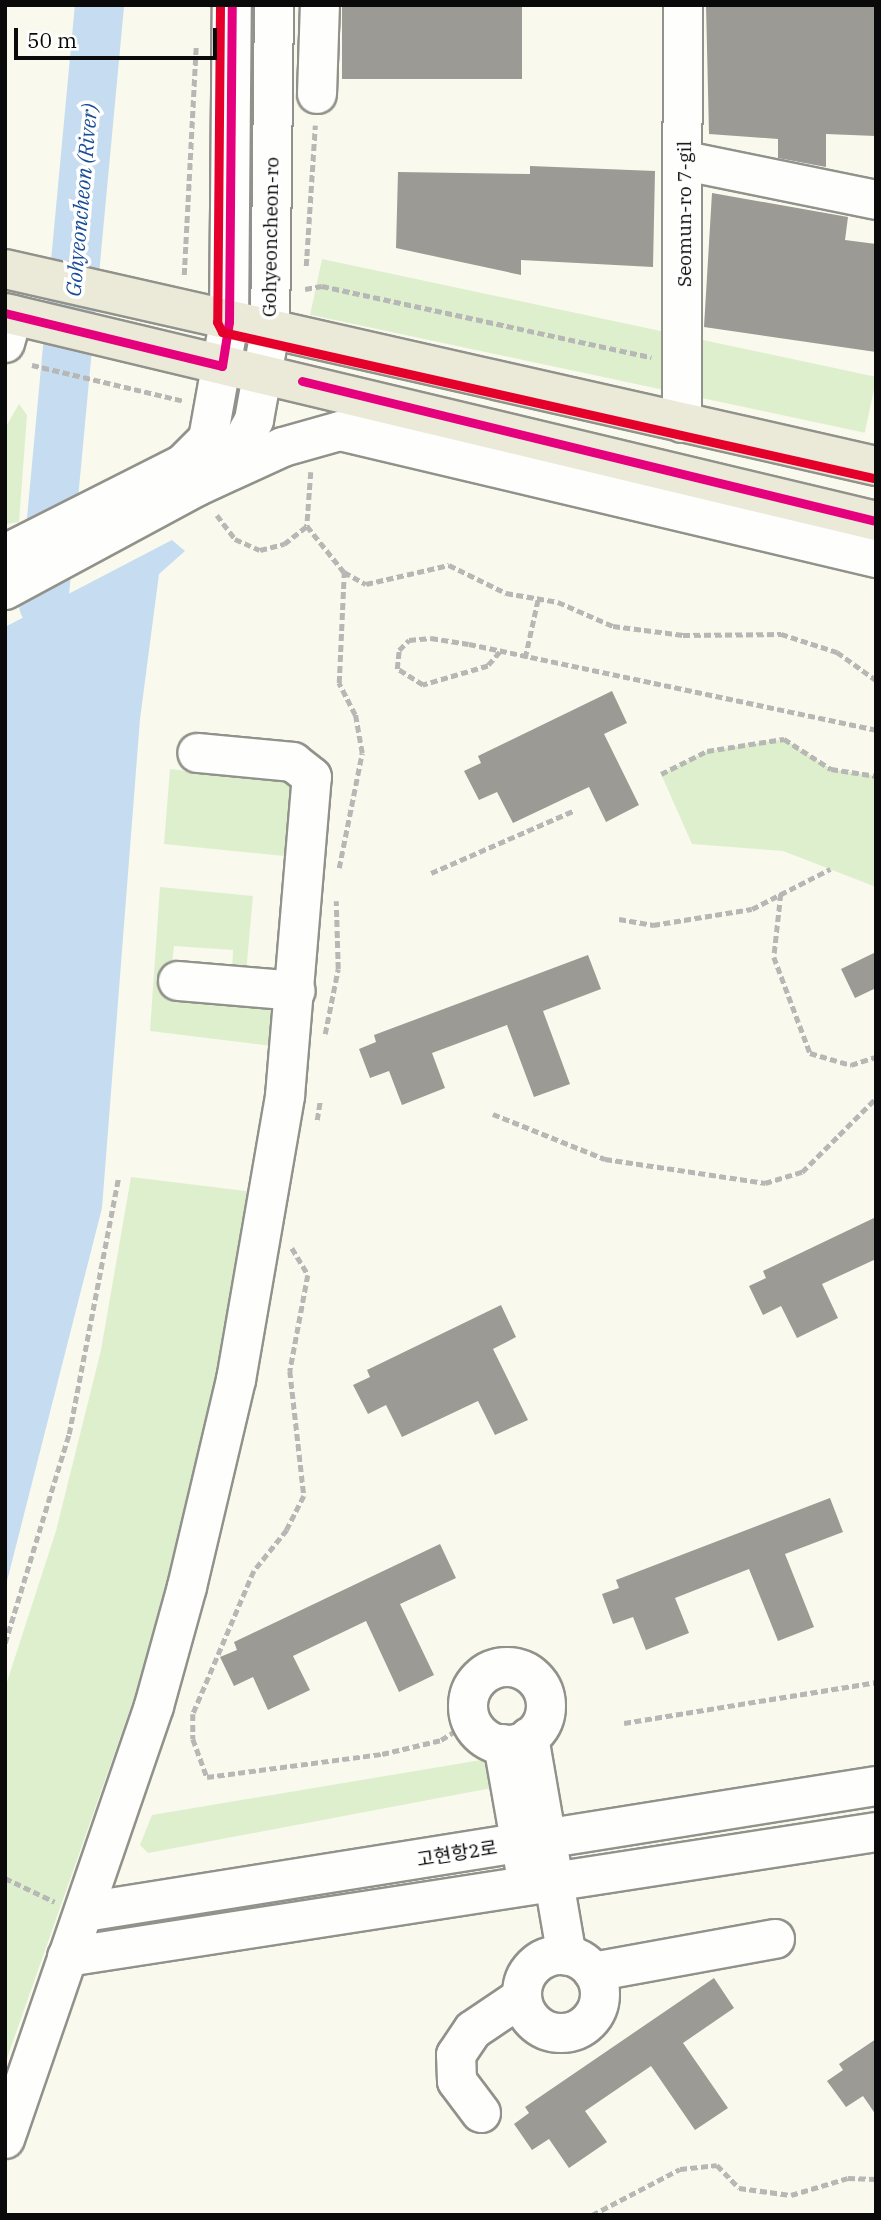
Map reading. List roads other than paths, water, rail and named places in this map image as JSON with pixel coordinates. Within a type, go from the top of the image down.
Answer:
[{"type":"main road","points":[[22,273],[213,319],[876,466]]},
{"type":"main road","points":[[19,331],[261,374],[876,521]]},
{"type":"street","points":[[199,489],[208,439],[232,5]]},
{"type":"street","name":"Gohyeoncheon-ro","points":[[199,489],[242,442],[254,420],[270,331],[274,5]]},
{"type":"street","points":[[302,5],[311,102],[320,5]]},
{"type":"street","name":"Seomun-ro 7-gil","points":[[682,423],[685,161],[683,5]]},
{"type":"street","points":[[685,161],[876,200]]},
{"type":"street","points":[[12,562],[199,489],[283,447],[340,431],[876,558]]},
{"type":"street","points":[[5,2139],[154,1706],[215,1480],[273,1177],[296,991],[314,801],[310,772],[293,762],[197,753]]},
{"type":"street","points":[[178,981],[296,991]]},
{"type":"street","points":[[518,1668],[544,1695],[542,1721],[516,1741],[487,1739],[471,1721],[469,1696],[482,1675],[518,1668]]},
{"type":"street","points":[[516,1741],[542,1887],[567,1963],[600,1997],[578,2029],[541,2028],[522,1997]]},
{"type":"street","name":"고현항2로","points":[[85,1912],[876,1786]]},
{"type":"street","points":[[67,1957],[542,1887],[876,1832]]},
{"type":"street","points":[[481,2113],[457,2081],[456,2055],[473,2030],[522,1997],[528,1973],[567,1963],[775,1939]]},
{"type":"water","points":[[172,540],[185,551],[159,574],[140,719],[102,1208],[5,1589],[5,627]]},
{"type":"waterway","name":"Gohyeoncheon (River)","points":[[43,604],[99,5]]}]
